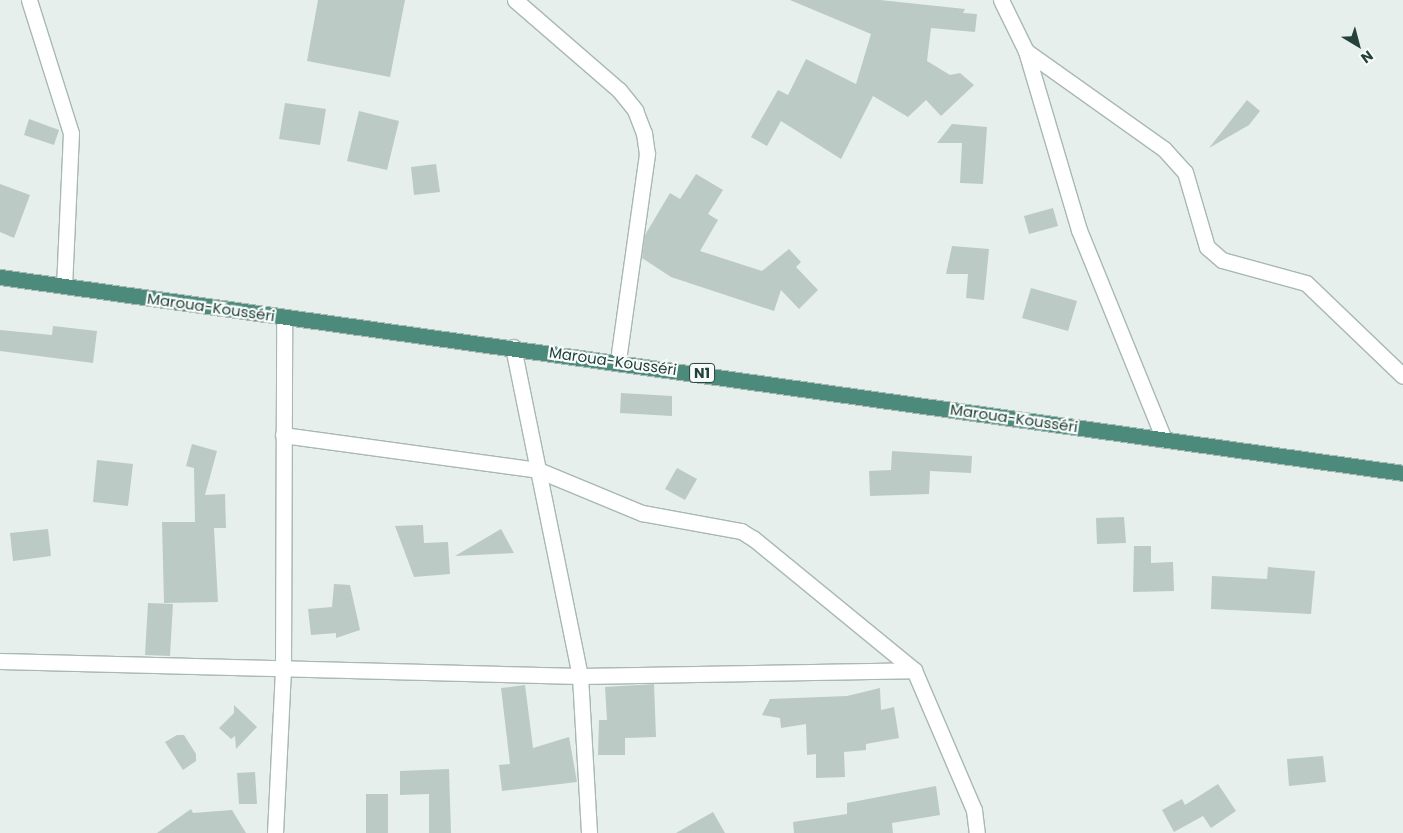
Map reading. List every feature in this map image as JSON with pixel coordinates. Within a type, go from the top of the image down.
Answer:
[{"type":"highway","name":"Maroua-Kousséri","points":[[0,277],[513,347],[1403,473]]},
{"type":"street","points":[[29,0],[71,134],[64,286]]},
{"type":"street","points":[[515,0],[619,90],[635,110],[644,132],[648,154],[618,362]]},
{"type":"street","points":[[1001,0],[1026,51],[1079,230],[1164,439]]},
{"type":"street","points":[[1026,51],[1164,149],[1185,172],[1207,247],[1222,260],[1306,282],[1403,376]]},
{"type":"street","points":[[275,833],[283,669],[284,317]]},
{"type":"street","points":[[513,347],[580,676],[590,833]]},
{"type":"street","points":[[283,435],[538,470],[642,513],[740,531],[914,670],[974,810],[977,833]]},
{"type":"street","points":[[0,661],[580,676],[914,670]]},
{"type":"building","points":[[318,0],[405,0],[390,77],[307,61]]},
{"type":"building","points":[[790,0],[880,0],[965,9],[963,13],[977,14],[975,32],[931,28],[927,61],[950,75],[960,73],[974,85],[941,116],[926,100],[908,117],[873,96],[841,159],[781,121],[767,146],[751,137],[778,90],[788,95],[806,59],[856,84],[871,34]]},
{"type":"building","points":[[1247,100],[1260,111],[1249,125],[1209,148]]},
{"type":"building","points":[[285,103],[326,109],[320,145],[279,139]]},
{"type":"building","points":[[359,111],[399,121],[387,170],[347,161]]},
{"type":"building","points":[[29,119],[59,130],[54,145],[24,135]]},
{"type":"building","points":[[952,124],[987,127],[983,184],[960,183],[962,143],[937,143]]},
{"type":"building","points":[[436,164],[440,192],[414,195],[411,167]]},
{"type":"building","points":[[696,174],[723,190],[708,214],[718,220],[700,251],[762,271],[789,249],[801,262],[796,267],[818,290],[799,309],[781,290],[774,311],[671,277],[642,258],[645,235],[670,193],[680,199]]},
{"type":"building","points":[[0,184],[30,195],[14,238],[0,232]]},
{"type":"building","points":[[1053,208],[1058,226],[1029,234],[1024,216]]},
{"type":"building","points":[[952,246],[989,249],[984,300],[966,298],[968,274],[946,274]]},
{"type":"building","points":[[1031,288],[1077,301],[1068,331],[1022,318]]},
{"type":"building","points":[[53,326],[97,331],[93,363],[0,351],[0,330],[52,335]]},
{"type":"building","points":[[621,393],[672,396],[672,416],[620,413]]},
{"type":"building","points":[[192,444],[217,451],[205,495],[225,494],[226,528],[214,528],[218,602],[164,603],[162,522],[195,522],[194,468],[186,466]]},
{"type":"building","points":[[892,451],[972,456],[971,473],[930,471],[929,494],[870,496],[869,471],[891,470]]},
{"type":"building","points":[[97,460],[133,464],[128,506],[93,502]]},
{"type":"building","points":[[677,468],[697,479],[685,500],[665,489]]},
{"type":"building","points":[[1124,517],[1126,543],[1097,544],[1096,518]]},
{"type":"building","points":[[423,525],[424,543],[448,542],[450,574],[414,577],[395,526]]},
{"type":"building","points":[[48,529],[51,556],[13,561],[10,533]]},
{"type":"building","points":[[501,529],[514,553],[455,556]]},
{"type":"building","points":[[1134,546],[1151,546],[1151,563],[1173,562],[1174,591],[1133,592]]},
{"type":"building","points":[[1268,567],[1315,571],[1311,614],[1211,609],[1212,576],[1267,579]]},
{"type":"building","points":[[334,584],[350,585],[360,630],[336,638],[336,633],[311,635],[308,609],[332,607]]},
{"type":"building","points":[[148,603],[173,604],[170,656],[145,655]]},
{"type":"building","points":[[654,684],[656,737],[625,738],[625,755],[598,755],[599,720],[607,720],[605,687]]},
{"type":"building","points":[[525,685],[533,748],[569,737],[577,782],[502,791],[499,765],[510,764],[501,688]]},
{"type":"building","points":[[880,688],[881,710],[894,707],[899,738],[866,744],[866,750],[844,752],[845,777],[816,778],[816,754],[807,755],[806,724],[781,728],[780,718],[762,715],[770,699],[847,696]]},
{"type":"building","points":[[234,705],[257,727],[236,749],[235,736],[231,739],[219,728],[234,713]]},
{"type":"building","points":[[177,735],[184,735],[196,754],[196,761],[183,770],[165,742]]},
{"type":"building","points":[[1323,756],[1326,782],[1289,786],[1287,759]]},
{"type":"building","points":[[449,769],[451,833],[429,833],[429,794],[400,795],[400,771]]},
{"type":"building","points":[[255,772],[257,804],[239,804],[237,773]]},
{"type":"building","points":[[1218,784],[1236,811],[1211,828],[1203,816],[1174,832],[1162,810],[1182,799],[1185,805]]},
{"type":"building","points":[[936,786],[940,815],[892,823],[893,833],[794,833],[793,822],[847,814],[847,803]]},
{"type":"building","points":[[366,794],[388,794],[388,833],[366,833]]},
{"type":"building","points":[[191,809],[193,813],[232,810],[246,833],[157,833]]},
{"type":"building","points":[[713,812],[725,833],[676,833]]}]
